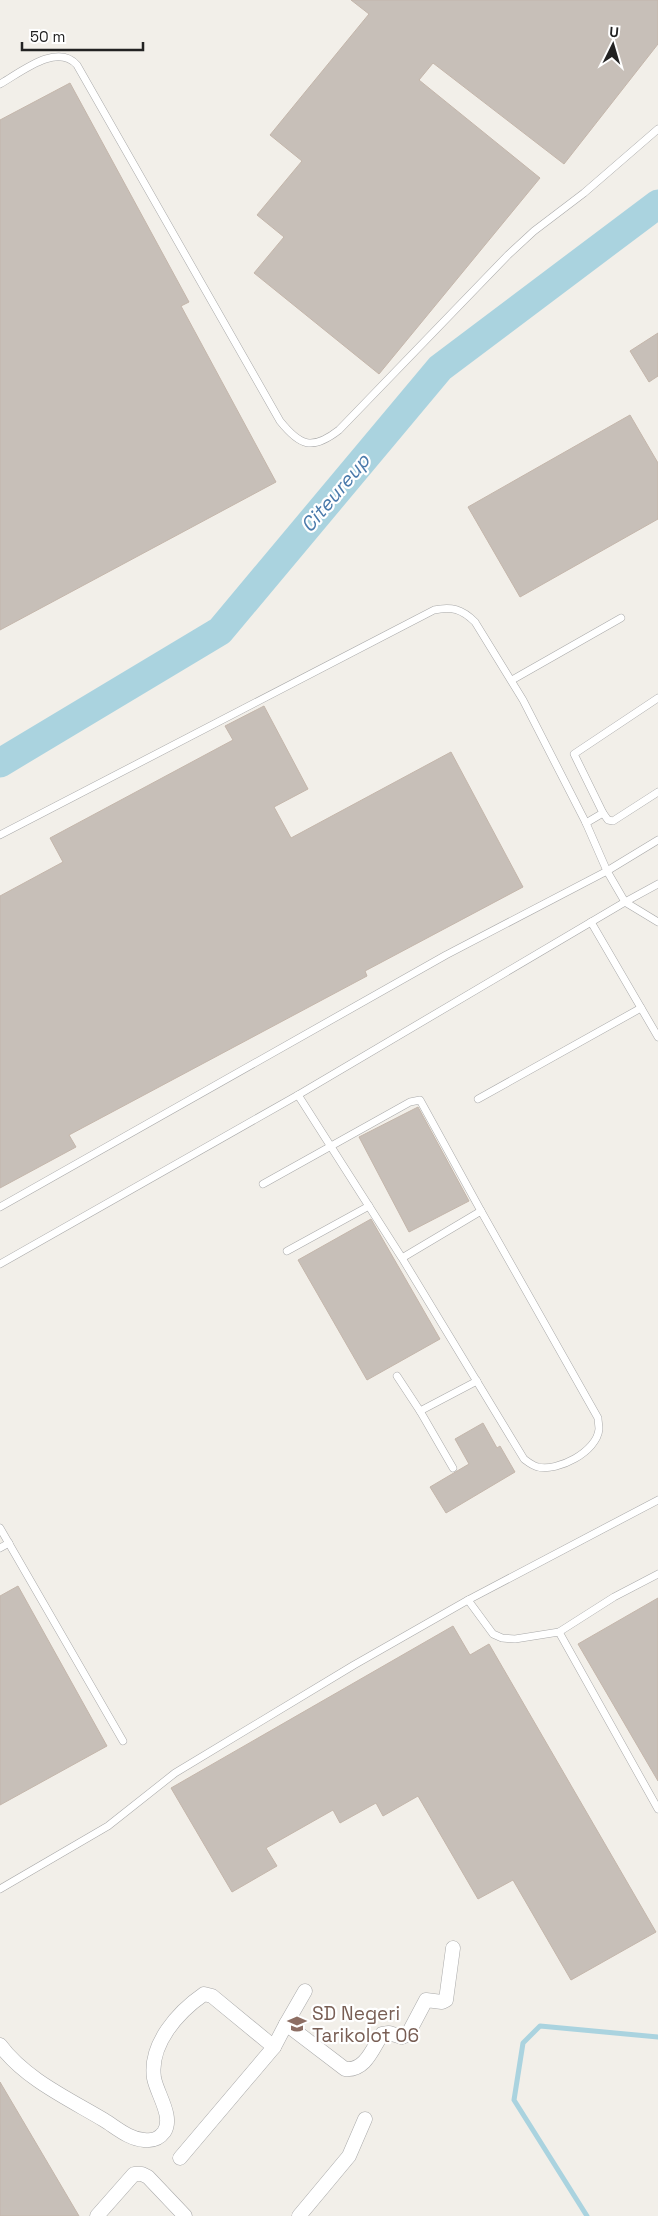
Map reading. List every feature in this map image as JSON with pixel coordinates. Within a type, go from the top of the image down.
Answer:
[{"type":"street","points":[[286,2024],[345,2069],[355,2070],[362,2066],[382,2034],[389,2033],[402,2037],[408,2034],[426,2000],[442,2002],[446,2000],[453,1948]]},
{"type":"street","points":[[180,2158],[274,2047],[305,1990]]},
{"type":"street","points":[[0,2045],[19,2065],[55,2091],[128,2136],[143,2140],[155,2140],[168,2125],[167,2114],[154,2078],[153,2064],[156,2051],[177,2019],[204,1994],[212,1996],[274,2047]]},
{"type":"street","points":[[298,2216],[349,2156],[365,2120]]},
{"type":"street","points":[[97,2216],[134,2174],[148,2177],[185,2216]]},
{"type":"lane","points":[[0,84],[55,56],[69,58],[77,65],[280,421],[298,441],[313,444],[329,438],[339,430],[455,309],[534,231],[584,193],[658,129]]},
{"type":"lane","points":[[0,834],[434,610],[446,607],[468,614],[512,680],[586,823],[607,871],[625,902],[658,922]]},
{"type":"lane","points":[[512,680],[621,618]]},
{"type":"lane","points":[[658,698],[574,754],[608,820],[613,821],[658,792]]},
{"type":"lane","points":[[586,823],[603,812]]},
{"type":"lane","points":[[0,1207],[446,955],[607,871],[658,840]]},
{"type":"lane","points":[[0,1264],[298,1095],[658,884]]},
{"type":"lane","points":[[591,922],[658,1037]]},
{"type":"lane","points":[[478,1099],[641,1008]]},
{"type":"lane","points":[[263,1184],[330,1146],[410,1102],[420,1100],[598,1418],[599,1431],[594,1440],[580,1456],[555,1468],[536,1467],[524,1459],[402,1258],[330,1146],[298,1095]]},
{"type":"lane","points":[[288,1251],[369,1206]]},
{"type":"lane","points":[[402,1258],[481,1211]]},
{"type":"lane","points":[[397,1376],[453,1468]]},
{"type":"lane","points":[[420,1411],[477,1382]]},
{"type":"lane","points":[[0,1889],[108,1826],[175,1773],[234,1736],[468,1600],[658,1500]]},
{"type":"lane","points":[[0,1528],[123,1741]]},
{"type":"lane","points":[[0,1548],[9,1544]]},
{"type":"lane","points":[[468,1600],[493,1634],[502,1638],[515,1639],[559,1632],[614,1597],[658,1574]]},
{"type":"lane","points":[[559,1632],[658,1809]]},
{"type":"building","points":[[351,0],[658,0],[658,44],[564,164],[433,63],[419,80],[540,178],[379,374],[254,273],[284,237],[257,215],[302,161],[270,135],[369,14]]},
{"type":"building","points":[[70,83],[189,302],[181,306],[276,482],[0,630],[0,120]]},
{"type":"building","points":[[658,333],[658,376],[649,382],[630,351]]},
{"type":"building","points":[[630,415],[658,463],[658,519],[520,597],[468,507]]},
{"type":"building","points":[[264,706],[308,789],[274,807],[291,838],[451,752],[523,887],[365,971],[367,976],[69,1135],[76,1147],[0,1188],[0,896],[63,862],[50,838],[233,740],[225,726]]},
{"type":"building","points":[[418,1107],[469,1201],[409,1232],[359,1137]]},
{"type":"building","points":[[371,1219],[440,1339],[367,1380],[298,1260]]},
{"type":"building","points":[[483,1423],[497,1448],[500,1446],[515,1472],[446,1513],[430,1487],[469,1464],[455,1439]]},
{"type":"building","points":[[18,1586],[107,1746],[0,1805],[0,1596]]},
{"type":"building","points":[[658,1598],[658,1781],[578,1644]]},
{"type":"building","points":[[453,1626],[470,1655],[489,1644],[656,1932],[571,1980],[513,1880],[478,1899],[418,1796],[383,1816],[376,1803],[340,1823],[333,1810],[266,1848],[277,1866],[232,1892],[171,1788]]},
{"type":"building","points":[[0,2082],[79,2216],[0,2216]]},
{"type":"waterway","name":"Citeureup","points":[[0,763],[220,631],[440,368],[658,204]]},
{"type":"waterway","points":[[587,2216],[514,2100],[523,2043],[540,2026],[658,2037]]},
{"type":"place","name":"SD Negeri Tarikolot 06","points":[[297,2024]]}]
